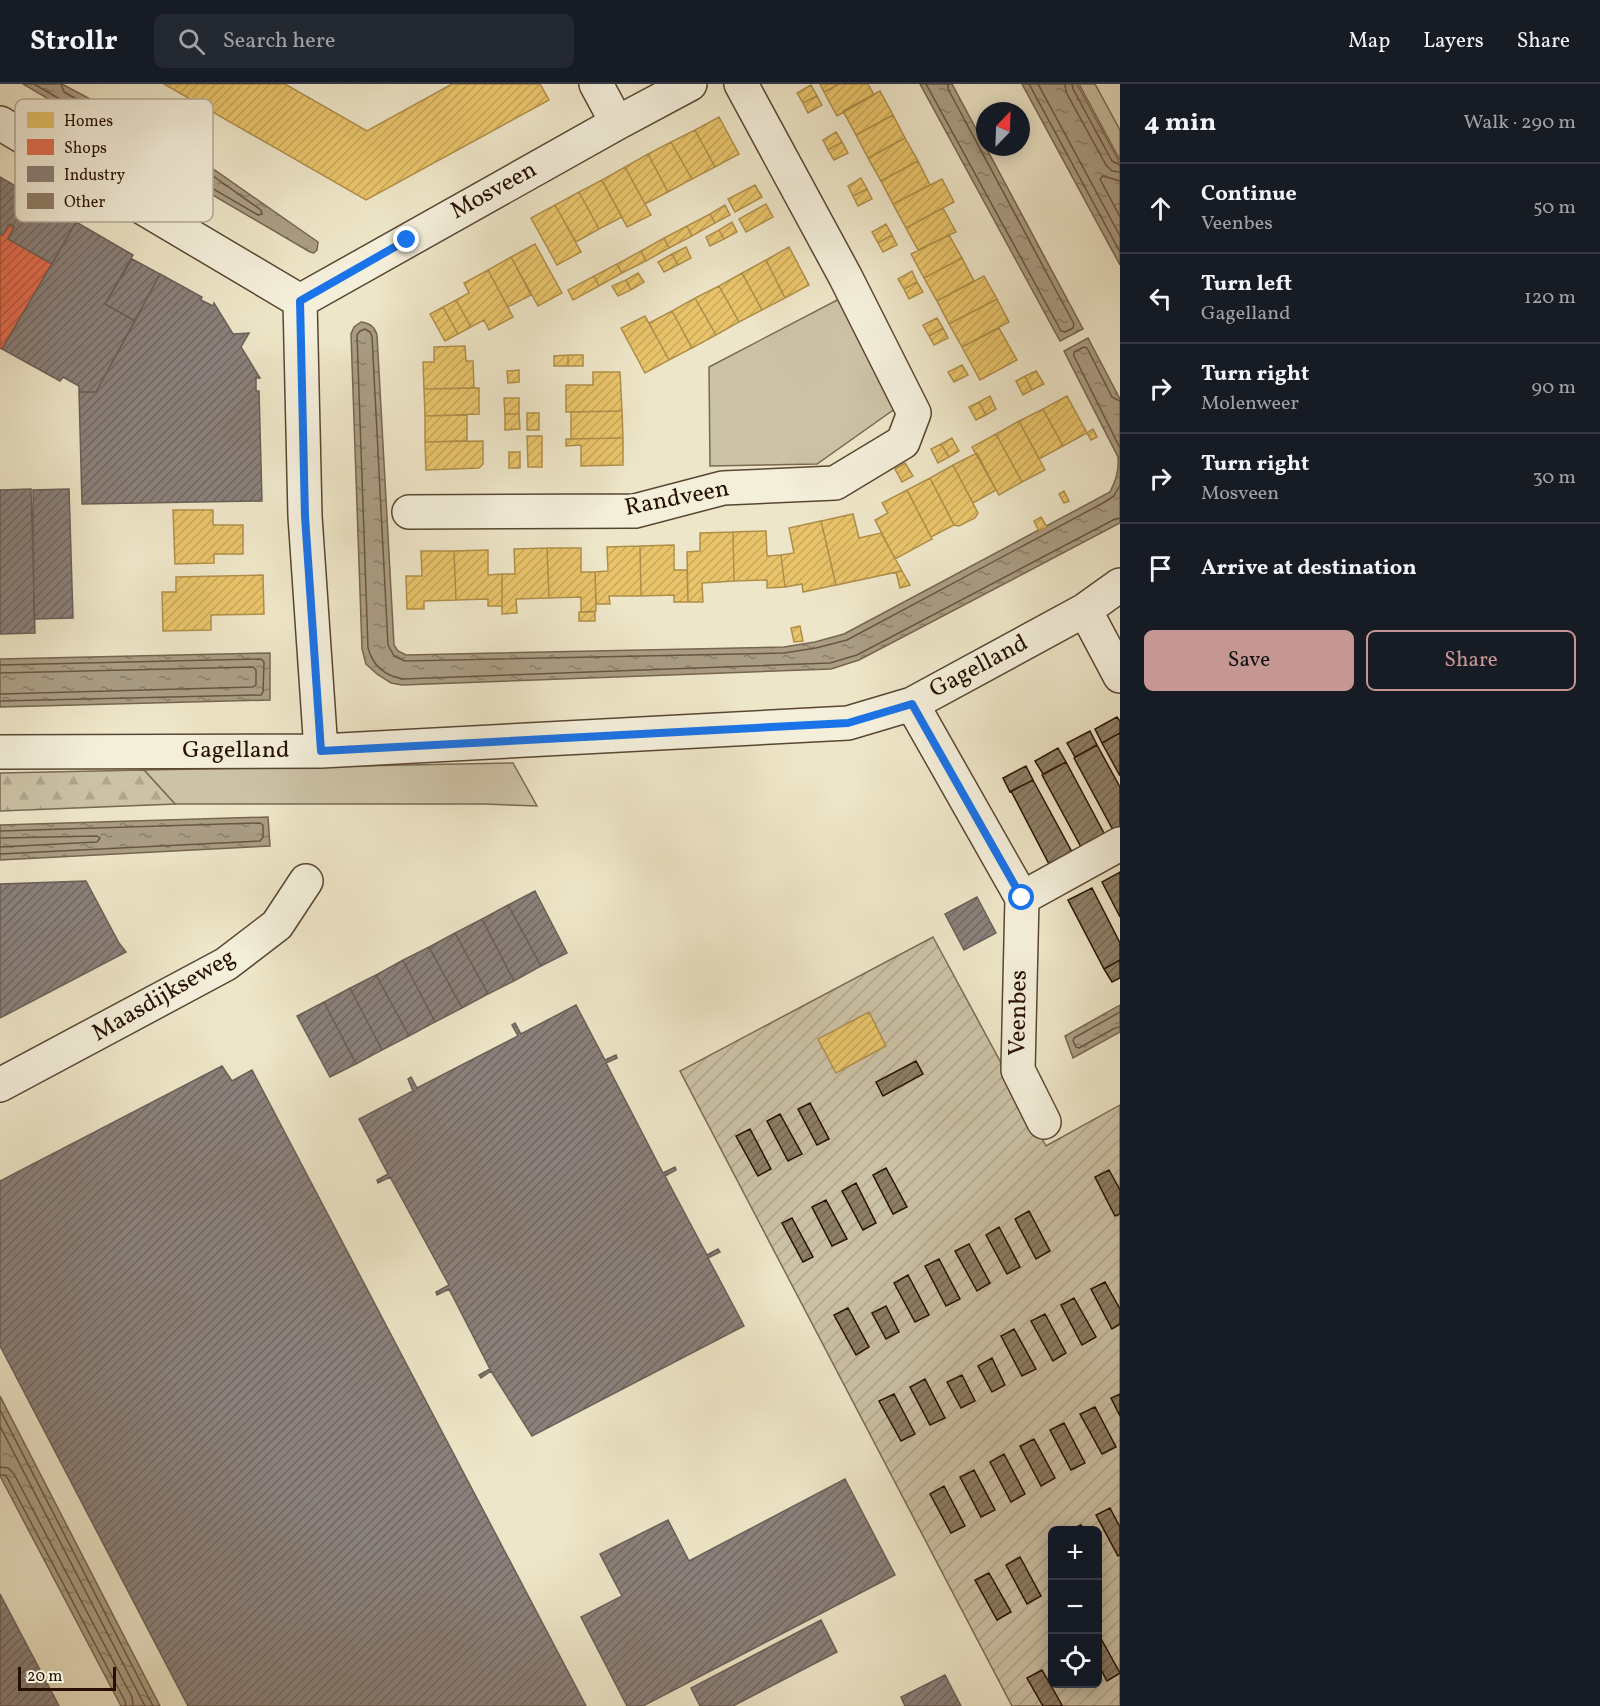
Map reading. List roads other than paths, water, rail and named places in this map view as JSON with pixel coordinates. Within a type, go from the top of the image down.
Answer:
[{"type":"street","points":[[597,84],[617,123]]},
{"type":"street","name":"Mosveen","points":[[300,301],[690,84]]},
{"type":"street","name":"Randveen","points":[[409,512],[635,511],[723,488],[835,483],[903,442],[914,412],[845,276],[741,84]]},
{"type":"street","points":[[0,123],[15,132]]},
{"type":"street","points":[[167,222],[300,301],[305,516],[321,751]]},
{"type":"street","name":"Gagelland","points":[[0,753],[321,751],[848,723],[912,704],[1085,610],[1120,585]]},
{"type":"street","points":[[1085,610],[1120,675]]},
{"type":"street","points":[[912,704],[1022,898],[1120,844]]},
{"type":"street","name":"Maasdijkseweg","points":[[0,1085],[226,964],[277,925],[306,881]]},
{"type":"street","name":"Veenbes","points":[[1022,898],[1018,1070],[1044,1122]]},
{"type":"water","points":[[23,84],[62,84],[90,99],[49,99]]},
{"type":"water","points":[[920,84],[952,84],[976,129],[976,156],[990,156],[1083,329],[1060,341]]},
{"type":"water","points":[[1022,84],[1077,84],[1120,163],[1120,265]]},
{"type":"water","points":[[213,169],[318,242],[317,250],[314,253],[213,195]]},
{"type":"water","points":[[361,322],[372,326],[377,335],[394,645],[398,651],[406,655],[784,647],[844,634],[1110,492],[1117,475],[1118,457],[1064,351],[1088,338],[1120,399],[1120,523],[859,660],[831,669],[402,685],[391,683],[366,664],[362,649],[351,334],[354,327]]},
{"type":"water","points":[[270,653],[270,700],[0,707],[0,659]]},
{"type":"water","points":[[268,817],[270,846],[0,860],[0,825]]},
{"type":"water","points":[[1120,1005],[1120,1032],[1073,1058],[1065,1036]]},
{"type":"water","points":[[0,1396],[160,1706],[121,1706],[0,1476]]}]
